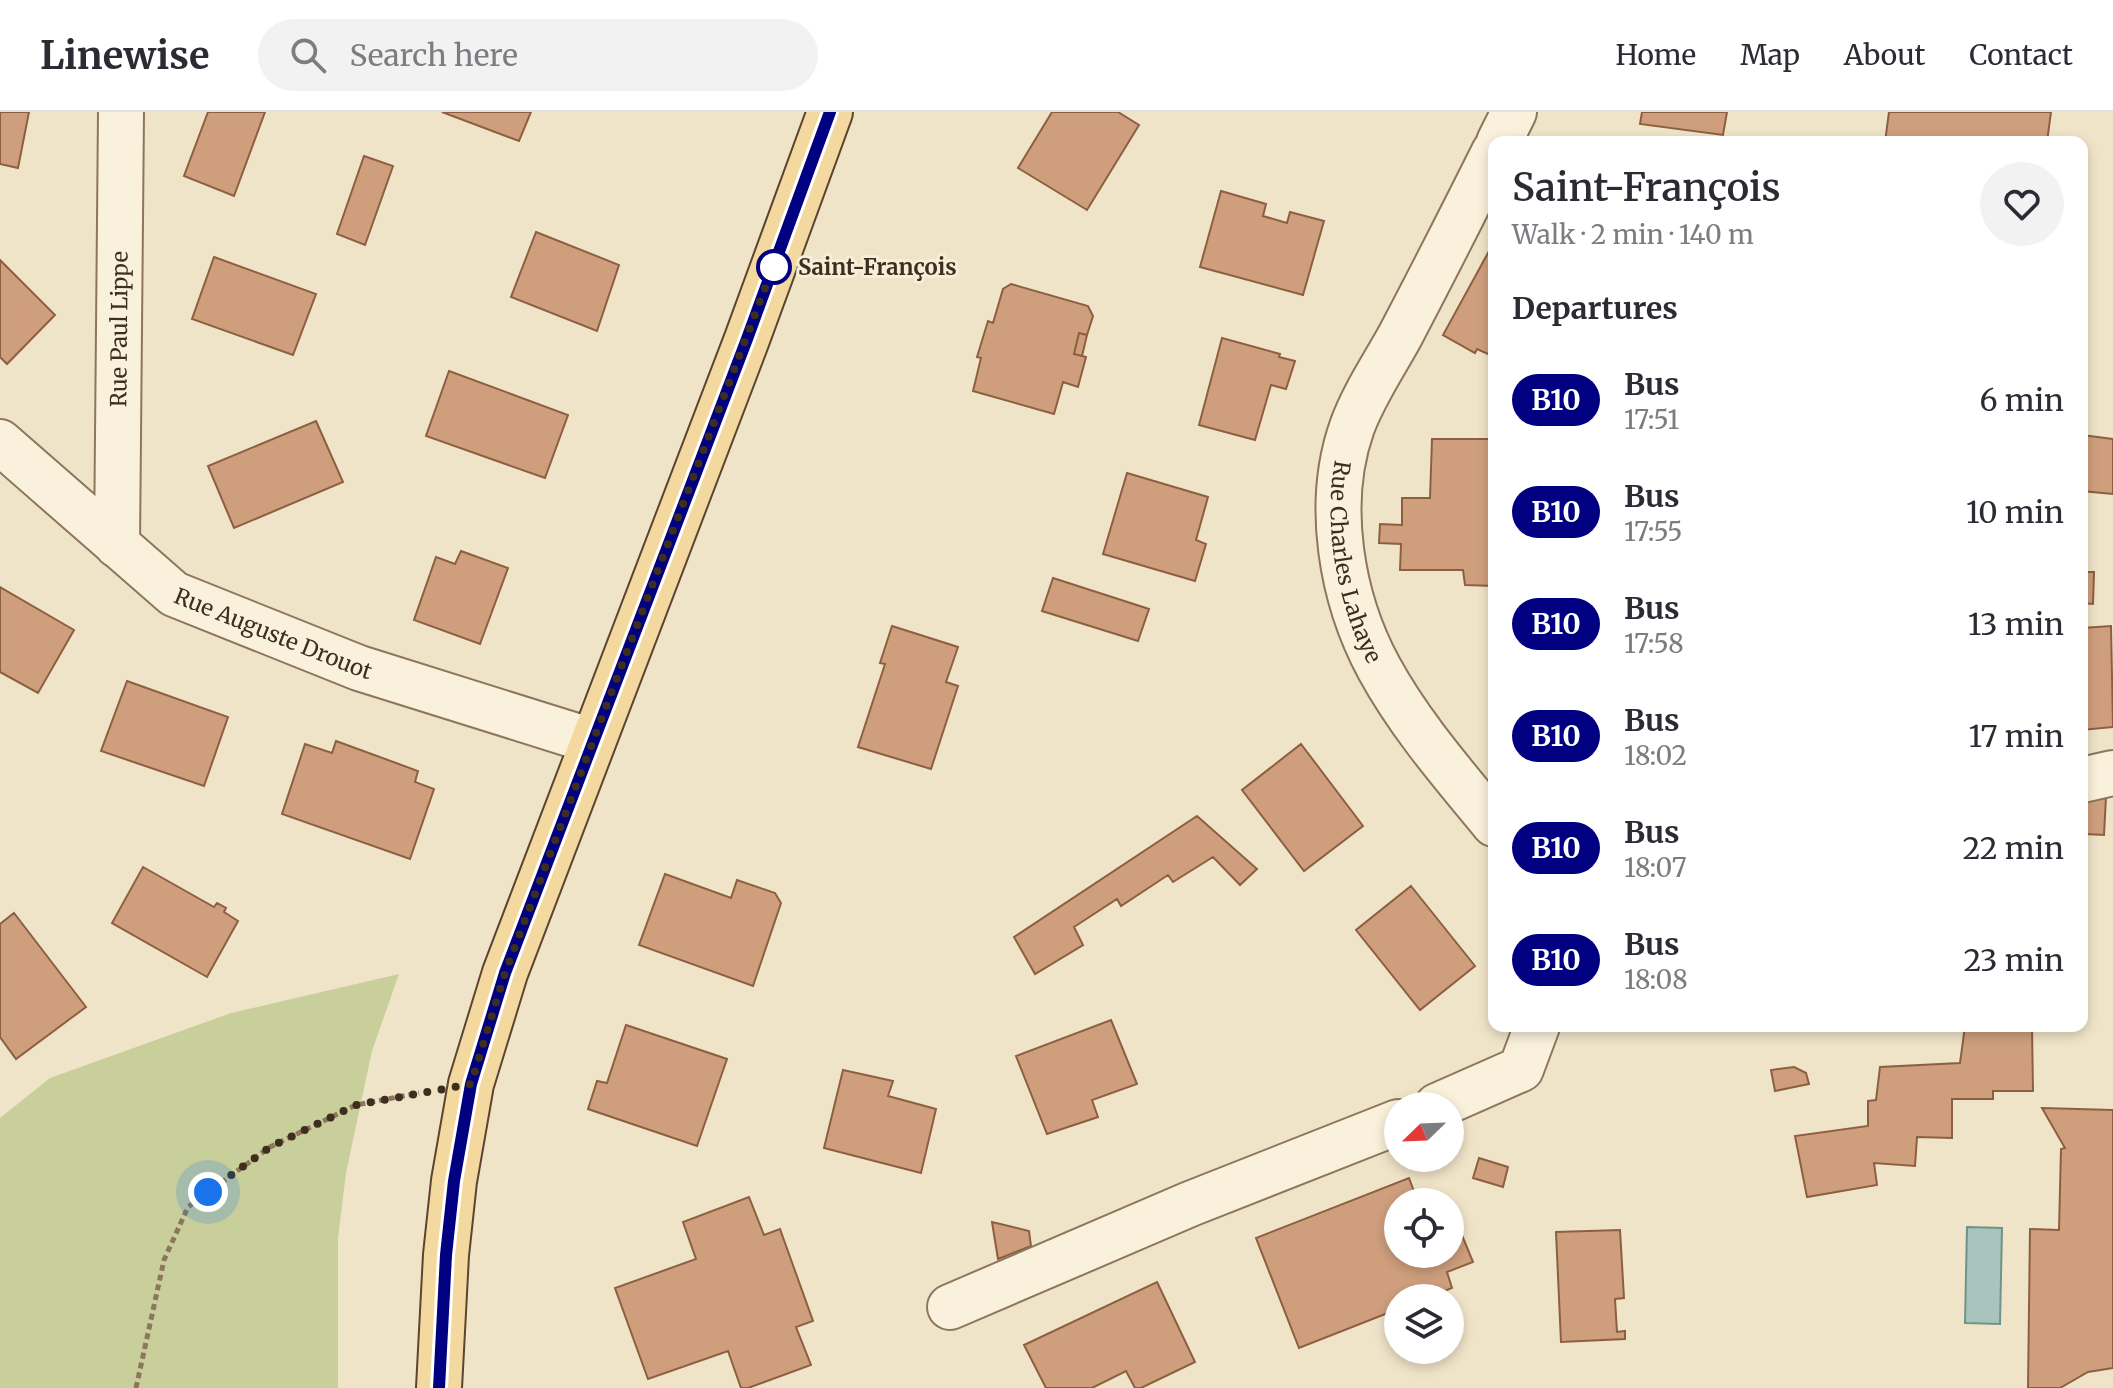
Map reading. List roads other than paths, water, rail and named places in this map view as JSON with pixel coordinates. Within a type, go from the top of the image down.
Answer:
[{"type":"main road","points":[[439,1388],[446,1255],[454,1181],[471,1084],[505,973],[747,339],[830,112]]},
{"type":"street","name":"Rue Paul Lippe","points":[[117,545],[121,112]]},
{"type":"street","points":[[1502,136],[1514,112]]},
{"type":"street","name":"Rue Charles Lahaye","points":[[1488,164],[1352,425],[1340,471],[1337,517],[1344,565],[1359,622],[1378,666],[1430,746],[1488,817]]},
{"type":"street","name":"Rue Auguste Drouot","points":[[0,442],[174,594],[359,668],[592,741]]},
{"type":"street","points":[[2088,779],[2113,773]]},
{"type":"street","points":[[1464,1094],[1521,1069],[1535,1032]]},
{"type":"street","points":[[950,1307],[1190,1204],[1384,1128]]},
{"type":"water","points":[[1967,1227],[2002,1228],[2000,1324],[1965,1323]]},
{"type":"place","name":"Saint-François","points":[[774,267]]}]
